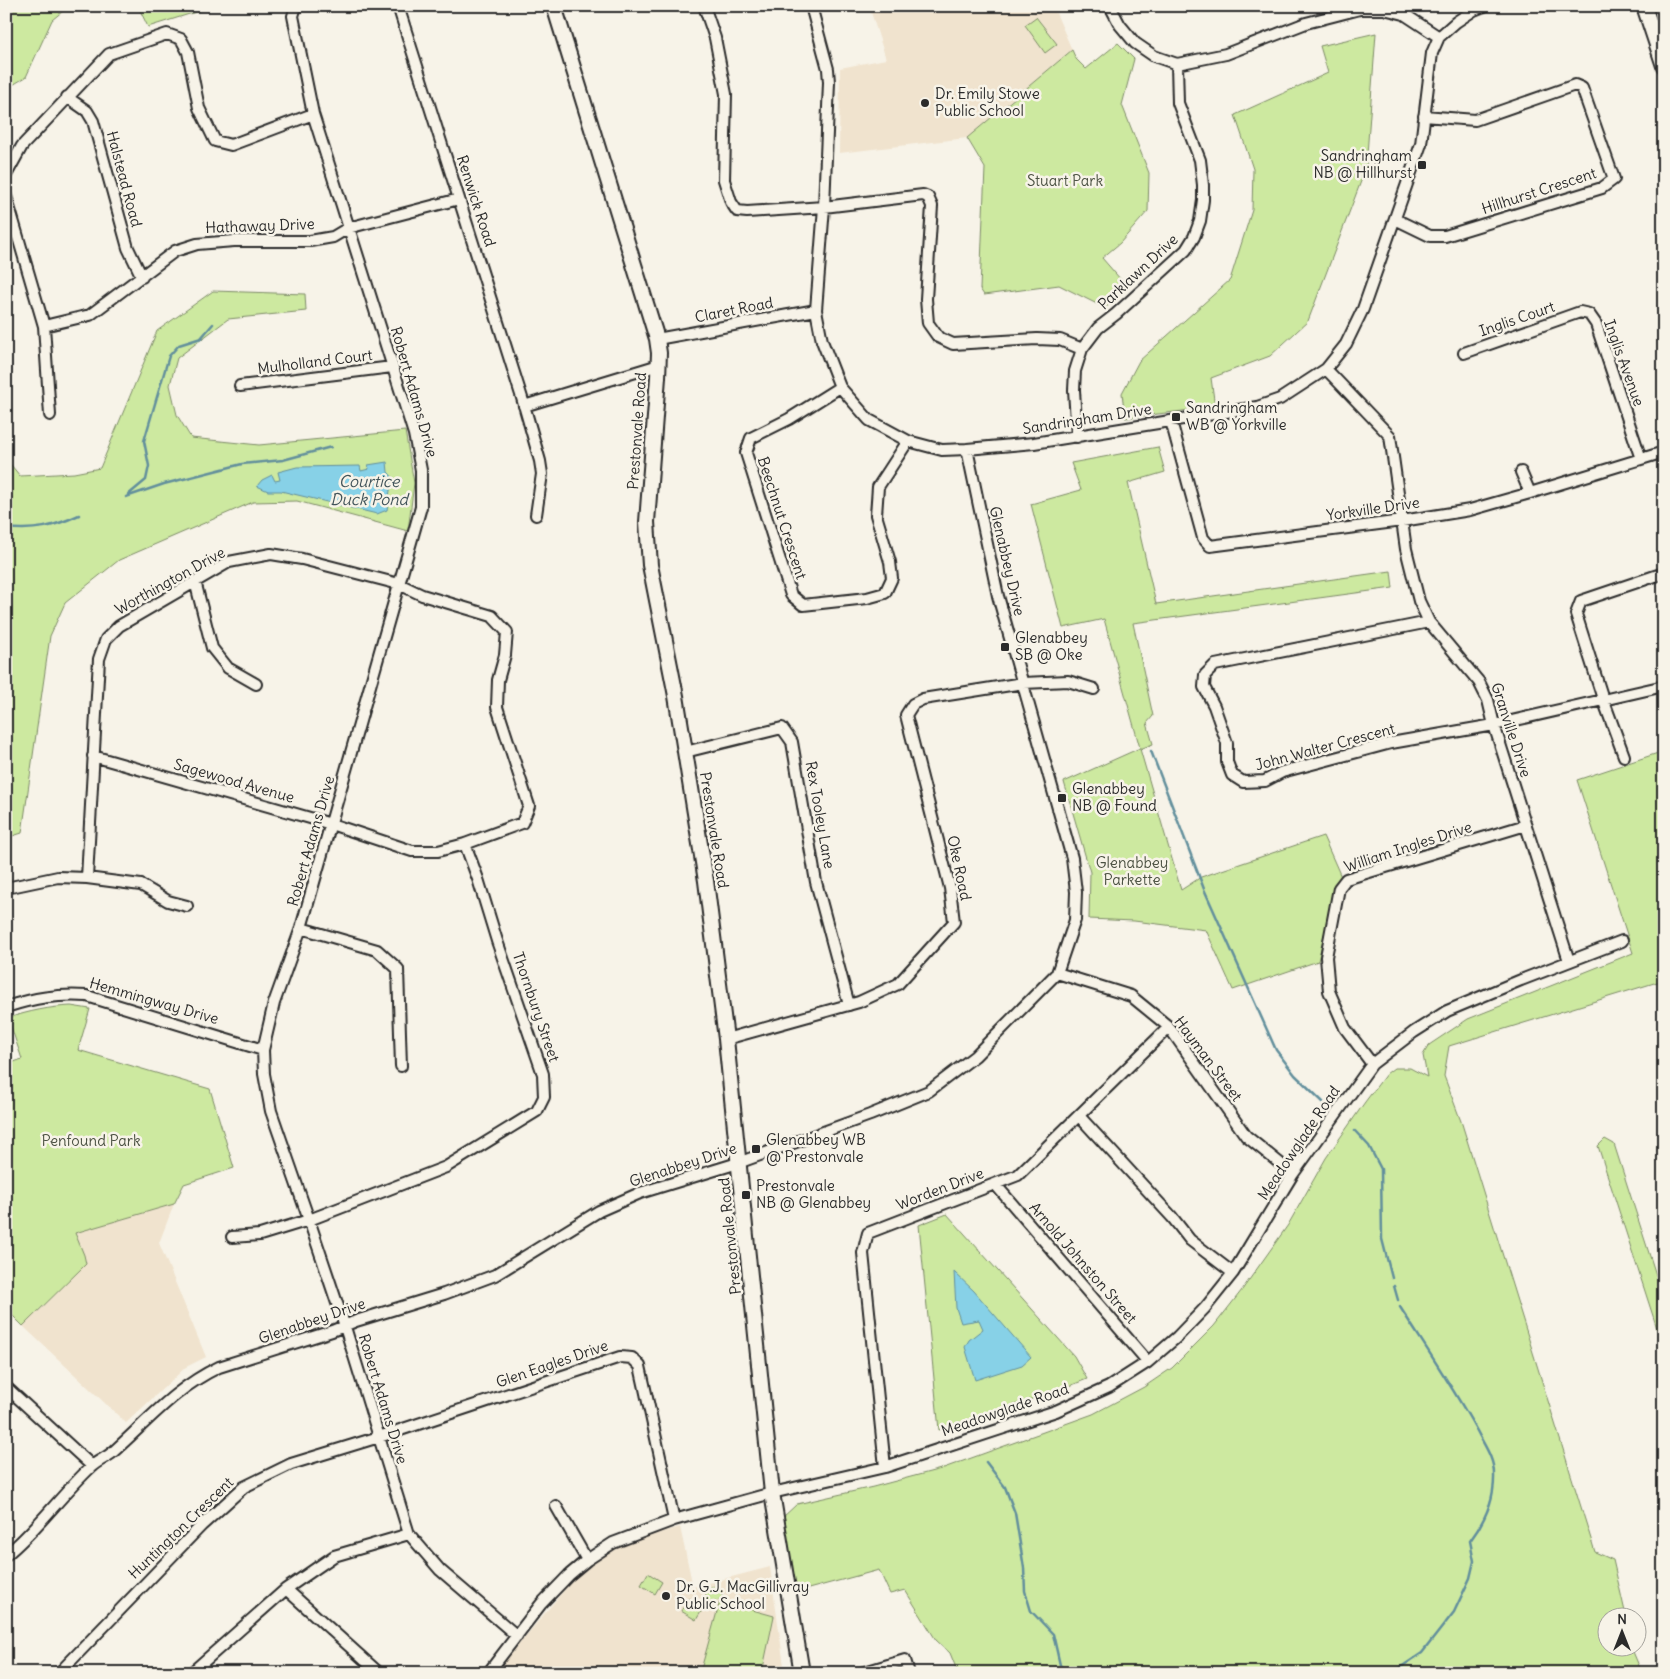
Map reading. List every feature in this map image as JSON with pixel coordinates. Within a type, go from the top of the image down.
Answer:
[{"type":"street","name":"Robert Adams Drive","points":[[296,6],[293,16],[312,114],[414,434],[421,470],[421,507],[301,928],[274,1003],[263,1050],[264,1074],[271,1111],[310,1220],[345,1327],[409,1534],[440,1570],[517,1636]]},
{"type":"street","name":"Renwick Road","points":[[398,6],[540,461],[542,474],[536,515]]},
{"type":"street","name":"Prestonvale Road","points":[[554,6],[657,339],[659,365],[648,505],[648,541],[652,580],[676,696],[706,881],[726,1039],[772,1493],[802,1673]]},
{"type":"street","points":[[704,6],[715,38],[726,94],[724,180],[731,202],[737,211],[824,207],[923,195],[928,197],[932,206],[926,299],[928,323],[938,337],[953,344],[1037,339],[1060,340],[1082,349]]},
{"type":"street","name":"Sandringham Drive","points":[[811,6],[828,69],[829,82],[824,207],[816,310],[822,340],[840,387],[869,420],[908,441],[942,450],[1034,443],[1257,407],[1280,399],[1326,369],[1346,344],[1363,309],[1421,144],[1432,53],[1439,37]]},
{"type":"street","points":[[1110,6],[1120,25],[1135,43],[1154,56],[1178,64],[1226,54],[1306,23],[1360,9],[1384,9],[1404,14],[1439,37],[1456,22],[1484,6]]},
{"type":"street","points":[[1644,6],[1664,66]]},
{"type":"street","points":[[6,175],[22,146],[109,54],[167,34],[180,39],[188,52],[199,108],[215,141],[231,145],[312,114]]},
{"type":"street","name":"Parklawn Drive","points":[[1077,437],[1074,390],[1075,371],[1082,349],[1098,328],[1186,250],[1194,237],[1200,221],[1203,200],[1200,160],[1178,103],[1178,64]]},
{"type":"street","name":"Hillhurst Crescent","points":[[1395,219],[1430,236],[1446,236],[1602,188],[1614,179],[1582,88],[1574,85],[1475,120],[1424,116]]},
{"type":"street","name":"Halstead Road","points":[[67,97],[87,110],[93,121],[128,248],[142,276]]},
{"type":"street","points":[[6,196],[44,326],[50,415]]},
{"type":"street","name":"Hathaway Drive","points":[[44,326],[90,315],[175,251],[197,244],[234,241],[310,241],[333,237],[348,228],[459,199]]},
{"type":"street","name":"Claret Road","points":[[657,339],[816,310]]},
{"type":"street","name":"Inglis Court","points":[[1464,353],[1580,312]]},
{"type":"street","name":"Inglis Avenue","points":[[1580,312],[1589,314],[1596,324],[1641,459]]},
{"type":"street","points":[[524,406],[659,365]]},
{"type":"street","name":"Mulholland Court","points":[[240,386],[392,367]]},
{"type":"street","name":"Granville Drive","points":[[1326,369],[1390,436],[1406,549],[1419,601],[1429,622],[1480,682],[1488,700],[1494,725],[1569,962]]},
{"type":"street","name":"Beechnut Crescent","points":[[840,387],[789,419],[752,438],[746,453],[791,595],[803,605],[867,598],[885,593],[892,578],[890,562],[876,515],[878,487],[908,441]]},
{"type":"street","name":"Yorkville Drive","points":[[1171,421],[1203,538],[1210,546],[1402,521],[1470,510],[1664,452]]},
{"type":"street","name":"Glenabbey Drive","points":[[6,1555],[22,1542],[92,1466],[111,1454],[161,1406],[204,1374],[494,1276],[600,1211],[640,1193],[738,1163],[929,1092],[975,1056],[1057,973],[1075,920],[1076,892],[1072,858],[998,596],[967,449]]},
{"type":"street","points":[[1522,472],[1530,493]]},
{"type":"street","name":"Worthington Drive","points":[[87,878],[99,659],[106,639],[119,626],[229,562],[272,554],[302,559],[399,584]]},
{"type":"street","points":[[1624,756],[1603,699],[1576,614],[1581,601],[1664,573]]},
{"type":"street","points":[[196,581],[212,648],[228,668],[256,684]]},
{"type":"street","name":"Sagewood Avenue","points":[[93,756],[331,824],[412,851],[438,851],[465,844],[522,824],[529,806],[497,707],[498,680],[505,655],[507,632],[492,616],[422,595],[399,584]]},
{"type":"street","name":"John Walter Crescent","points":[[1429,622],[1215,665],[1205,675],[1204,687],[1214,706],[1227,743],[1227,762],[1232,775],[1243,782],[1265,781],[1282,772],[1391,743],[1494,725],[1664,686]]},
{"type":"street","points":[[1023,683],[1068,681],[1094,689]]},
{"type":"street","name":"Oke Road","points":[[726,1039],[859,1002],[898,984],[954,922],[950,888],[906,715],[913,704],[923,699],[1023,683]]},
{"type":"street","name":"Rex Tooley Lane","points":[[685,752],[782,728],[792,742],[816,882],[849,1005]]},
{"type":"street","name":"William Ingles Drive","points":[[1372,1064],[1345,1028],[1329,991],[1326,957],[1339,888],[1346,879],[1526,826]]},
{"type":"street","name":"Thornbury Street","points":[[232,1237],[260,1235],[310,1220],[446,1167],[537,1111],[544,1097],[543,1074],[465,844]]},
{"type":"street","points":[[6,888],[58,877],[87,878],[142,885],[168,901],[188,906]]},
{"type":"street","points":[[301,928],[377,950],[398,969],[401,1066]]},
{"type":"street","name":"Meadowglade Road","points":[[488,1673],[541,1604],[569,1575],[587,1560],[613,1543],[674,1520],[772,1493],[885,1467],[1056,1411],[1109,1387],[1148,1362],[1177,1337],[1205,1308],[1233,1273],[1293,1174],[1372,1064],[1414,1032],[1447,1011],[1622,941]]},
{"type":"street","name":"Hayman Street","points":[[1057,973],[1131,996],[1169,1027],[1246,1136],[1293,1174]]},
{"type":"street","name":"Hemmingway Drive","points":[[6,1007],[30,999],[56,995],[87,996],[263,1050]]},
{"type":"street","name":"Worden Drive","points":[[885,1467],[863,1253],[868,1233],[1018,1175],[1169,1027]]},
{"type":"street","points":[[1079,1116],[1172,1217],[1190,1240],[1233,1273]]},
{"type":"street","name":"Arnold Johnston Street","points":[[996,1184],[1148,1362]]},
{"type":"street","name":"Glen Eagles Drive","points":[[379,1437],[620,1357],[632,1358],[640,1366],[674,1520]]},
{"type":"street","points":[[6,1387],[92,1466]]},
{"type":"street","name":"Huntington Crescent","points":[[58,1673],[202,1525],[244,1487],[290,1464],[379,1437]]},
{"type":"street","points":[[556,1506],[587,1560]]},
{"type":"street","points":[[192,1672],[286,1589],[334,1556],[409,1534]]},
{"type":"street","points":[[286,1589],[379,1673]]},
{"type":"street","points":[[861,1673],[905,1660],[909,1673]]},
{"type":"shaded area","name":"Dr. Emily Stowe Public School","points":[[869,6],[1053,6],[1072,50],[967,138],[839,153],[840,68],[886,59]]},
{"type":"shaded area","points":[[174,1204],[159,1243],[206,1357],[186,1367],[126,1423],[23,1326],[86,1264],[74,1233]]},
{"type":"shaded area","name":"Dr. G.J. MacGillivray Public School","points":[[680,1527],[693,1587],[770,1567],[785,1673],[495,1673],[576,1576],[609,1552],[642,1537]]},
{"type":"green space","points":[[6,6],[69,6],[52,20],[26,77],[6,89]]},
{"type":"green space","points":[[138,6],[215,6],[148,27]]},
{"type":"green space","points":[[1036,17],[1057,44],[1045,53],[1025,25]]},
{"type":"green space","points":[[1376,33],[1366,168],[1308,321],[1270,356],[1211,378],[1215,407],[1125,418],[1122,393],[1139,361],[1230,280],[1252,210],[1253,169],[1235,115],[1328,73],[1320,46]]},
{"type":"green space","name":"Stuart Park","points":[[1118,43],[1134,59],[1122,105],[1149,173],[1148,211],[1120,243],[1102,258],[1128,288],[1105,308],[1059,285],[984,295],[980,289],[985,168],[967,138],[1072,50],[1076,59],[1086,69]]},
{"type":"green space","points":[[213,291],[305,294],[306,311],[228,319],[177,358],[170,385],[177,415],[191,438],[259,445],[405,431],[414,483],[408,531],[297,501],[253,502],[119,560],[65,603],[50,636],[22,833],[6,838],[6,459],[20,476],[74,473],[100,468],[157,331]]},
{"type":"green space","name":"Glenabbey Parkette","points":[[1158,447],[1165,472],[1128,483],[1156,604],[1391,571],[1393,588],[1133,623],[1153,716],[1147,723],[1153,744],[1140,749],[1181,890],[1201,877],[1323,836],[1342,879],[1331,905],[1318,961],[1233,990],[1206,930],[1134,921],[1089,919],[1090,872],[1064,782],[1140,748],[1104,619],[1063,628],[1031,504],[1081,490],[1071,463]]},
{"type":"green space","points":[[1664,751],[1664,980],[1449,1046],[1444,1076],[1462,1124],[1595,1552],[1613,1560],[1624,1606],[1598,1606],[1598,1656],[1635,1656],[1642,1673],[958,1673],[950,1653],[936,1640],[905,1590],[890,1594],[879,1570],[797,1592],[782,1518],[797,1504],[941,1469],[1093,1414],[1144,1387],[1172,1368],[1214,1326],[1242,1290],[1288,1225],[1326,1158],[1386,1074],[1394,1068],[1410,1068],[1427,1077],[1423,1055],[1429,1045],[1468,1019],[1633,953],[1577,780]]},
{"type":"green space","name":"Penfound Park","points":[[71,1006],[90,1009],[78,1050],[210,1089],[234,1168],[184,1184],[174,1204],[75,1233],[86,1264],[23,1326],[6,1309],[6,1065],[22,1059],[8,1018],[55,1007]]},
{"type":"green space","points":[[1605,1139],[1614,1144],[1664,1300],[1664,1350],[1598,1146]]},
{"type":"green space","points":[[947,1214],[1074,1356],[1087,1379],[939,1430],[919,1225]]},
{"type":"green space","points":[[648,1573],[662,1582],[655,1594],[641,1585]]},
{"type":"green space","points":[[719,1585],[723,1599],[708,1603],[704,1589]]},
{"type":"green space","points":[[689,1598],[704,1607],[696,1620],[681,1611]]},
{"type":"green space","points":[[720,1601],[774,1616],[762,1673],[700,1673]]},
{"type":"water","name":"Courtice Duck Pond","points":[[387,462],[388,472],[395,480],[391,484],[387,510],[377,514],[281,491],[268,491],[257,486],[262,480],[272,475],[275,481],[280,480],[278,472],[297,467],[360,466],[361,471],[369,469],[368,465]]},
{"type":"water","points":[[954,1272],[974,1291],[1031,1357],[1022,1365],[975,1380],[965,1347],[969,1340],[983,1329],[979,1320],[961,1323],[956,1308]]},
{"type":"waterway","points":[[128,495],[146,480],[149,466],[144,441],[169,356],[179,345],[201,338],[213,324]]},
{"type":"waterway","points":[[126,497],[164,484],[242,464],[283,460],[331,447]]},
{"type":"waterway","points":[[6,528],[26,529],[44,527],[61,523],[79,515]]},
{"type":"waterway","points":[[1151,751],[1204,889],[1276,1050],[1295,1075],[1323,1102]]},
{"type":"waterway","points":[[1355,1131],[1369,1146],[1381,1169],[1382,1239],[1392,1278]]},
{"type":"waterway","points":[[1394,1286],[1398,1300]]},
{"type":"waterway","points":[[1392,1673],[1422,1653],[1454,1612],[1470,1578],[1474,1561],[1470,1541],[1488,1509],[1494,1483],[1494,1468],[1485,1447],[1459,1400],[1400,1307]]},
{"type":"waterway","points":[[986,1462],[1005,1487],[1015,1513],[1024,1568],[1025,1591],[1031,1611],[1053,1634],[1060,1665],[1067,1673]]},
{"type":"place","name":"Dr. Emily Stowe Public School","points":[[925,103]]},
{"type":"place","name":"Sandringham NB @ Hillhurst","points":[[1422,165]]},
{"type":"place","name":"Sandringham WB @ Yorkville","points":[[1176,417]]},
{"type":"place","name":"Glenabbey SB @ Oke","points":[[1005,647]]},
{"type":"place","name":"Glenabbey NB @ Found","points":[[1062,798]]},
{"type":"place","name":"Glenabbey WB @ Prestonvale","points":[[756,1149]]},
{"type":"place","name":"Prestonvale NB @ Glenabbey","points":[[746,1195]]},
{"type":"place","name":"Dr. G.J. MacGillivray Public School","points":[[666,1596]]}]
